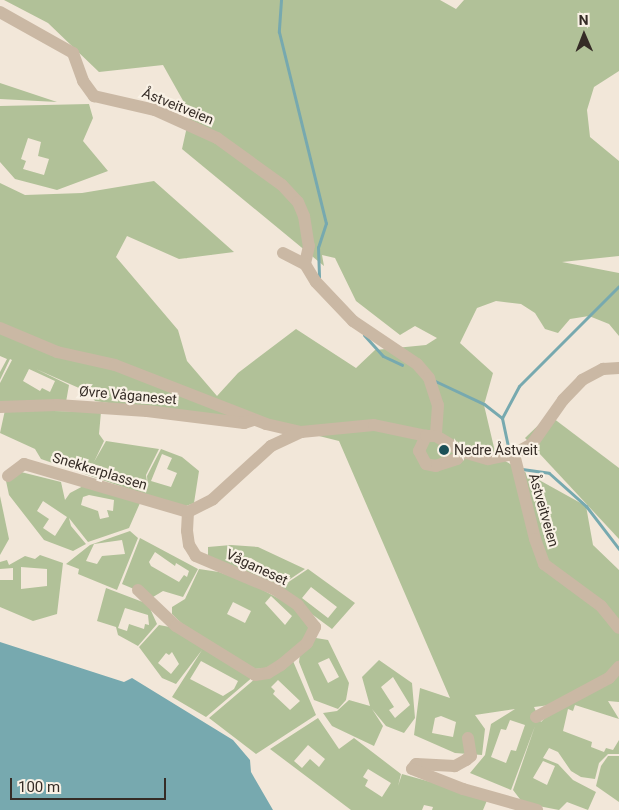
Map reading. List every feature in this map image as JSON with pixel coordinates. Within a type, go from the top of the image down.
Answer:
[{"type":"street","name":"Åstveitveien","points":[[0,12],[73,53],[83,81],[94,96],[155,110],[218,138],[282,186],[298,202],[304,216],[309,246],[305,264]]},
{"type":"street","points":[[283,254],[305,264],[316,282],[353,321],[417,364],[429,378],[438,405],[431,436],[419,450],[426,464],[447,464],[464,452]]},
{"type":"street","points":[[0,328],[57,352],[115,365],[253,420],[301,432]]},
{"type":"street","points":[[188,512],[213,499],[272,446],[301,432],[342,425],[374,425],[431,436],[464,452],[488,460],[512,459],[532,444],[563,400],[582,380],[603,369],[619,368]]},
{"type":"street","name":"Øvre Våganeset","points":[[0,406],[57,405],[147,411],[244,423],[253,420]]},
{"type":"street","name":"Åstveitveien","points":[[512,459],[544,564],[600,606],[619,628]]},
{"type":"street","name":"Snekkerplassen","points":[[8,476],[24,464],[188,512]]},
{"type":"street","name":"Våganeset","points":[[138,590],[176,626],[255,674],[275,669],[307,643],[315,627],[298,605],[274,589],[203,560],[191,552],[188,512]]},
{"type":"street","points":[[536,717],[609,678],[619,667]]},
{"type":"street","points":[[468,738],[471,756],[466,760],[455,766],[416,764],[412,769],[463,789],[537,810]]},
{"type":"green space","points":[[4,0],[440,0],[456,9],[464,0],[619,0],[619,71],[594,87],[587,110],[590,137],[619,161],[619,256],[562,262],[619,273],[619,336],[609,324],[589,316],[570,319],[558,333],[545,329],[535,313],[521,304],[496,301],[477,308],[460,343],[493,373],[484,405],[496,456],[586,506],[593,545],[619,570],[619,702],[608,701],[619,719],[575,705],[573,711],[568,709],[563,731],[592,742],[591,747],[604,752],[606,748],[613,750],[619,740],[619,754],[608,754],[599,763],[595,779],[581,777],[571,771],[558,752],[549,748],[543,758],[558,764],[573,780],[596,792],[588,810],[567,802],[559,810],[523,803],[513,790],[535,726],[511,790],[470,773],[485,755],[491,724],[515,709],[475,715],[485,729],[482,755],[455,753],[414,735],[420,688],[450,698],[339,441],[299,431],[95,401],[88,392],[36,369],[69,385],[66,402],[0,404],[0,383],[12,360],[10,359],[0,380],[0,372],[7,359],[0,356],[0,183],[25,195],[82,193],[154,181],[234,252],[179,259],[127,236],[116,257],[178,330],[187,361],[217,396],[238,373],[296,329],[356,368],[375,350],[426,345],[437,338],[415,326],[400,335],[356,301],[335,258],[322,255],[324,266],[182,149],[190,113],[163,65],[99,72],[48,23]],"holes":[[[29,369],[55,381],[50,392],[42,388],[40,391],[23,381]],[[574,702],[554,709],[541,722],[534,707]],[[441,716],[456,722],[453,737],[432,733],[435,718]],[[510,720],[525,725],[516,751],[511,750],[506,763],[491,757],[501,729],[506,730]],[[543,761],[555,766],[547,785],[533,778]]]},
{"type":"green space","points":[[0,83],[57,102],[0,99]]},
{"type":"green space","points":[[89,104],[93,118],[83,141],[108,171],[57,190],[15,179],[0,162],[0,106]],"holes":[[[28,138],[41,142],[38,156],[49,159],[44,175],[23,169],[26,161],[21,159]]]},
{"type":"green space","points":[[5,410],[101,412],[99,434],[104,441],[94,462],[106,441],[159,449],[146,475],[148,489],[147,476],[161,449],[182,457],[199,471],[194,503],[186,506],[146,495],[41,459],[35,449],[0,433]],"holes":[[[162,454],[172,458],[167,469],[177,473],[171,487],[151,481]]]},
{"type":"green space","points":[[549,415],[619,468],[619,539],[525,438]]},
{"type":"green space","points":[[21,472],[61,482],[65,500],[70,493],[87,484],[140,503],[129,528],[88,542],[69,518],[71,526],[86,544],[73,551],[44,540],[9,495],[6,481]],"holes":[[[89,495],[114,500],[113,511],[107,510],[109,517],[100,519],[98,511],[81,505],[83,497]],[[43,501],[67,517],[55,536],[43,528],[49,519],[37,511]]]},
{"type":"green space","points":[[0,496],[9,539],[0,555]]},
{"type":"green space","points":[[130,531],[138,538],[117,590],[78,574],[79,569],[66,564],[90,545]],"holes":[[[122,540],[125,554],[102,556],[97,564],[86,561],[94,544]]]},
{"type":"green space","points":[[140,538],[198,569],[183,597],[163,591],[153,597],[122,584]],"holes":[[[155,552],[175,566],[176,563],[189,571],[187,577],[184,575],[179,582],[151,566],[149,562]]]},
{"type":"green space","points":[[231,545],[258,547],[305,569],[277,588],[208,559],[208,547]],"holes":[[[231,556],[251,558],[268,569],[266,574],[229,561]]]},
{"type":"green space","points":[[40,555],[63,563],[57,614],[33,621],[0,607],[0,580],[13,580],[13,568],[0,569],[0,562],[7,560],[9,565],[25,556],[35,559]],"holes":[[[21,567],[47,569],[47,586],[21,589]]]},
{"type":"green space","points":[[199,569],[219,572],[251,584],[295,607],[310,630],[303,641],[271,668],[253,669],[196,637],[172,614],[172,607],[185,599]],"holes":[[[271,596],[292,616],[285,625],[265,603]],[[233,602],[251,611],[245,623],[227,614]]]},
{"type":"green space","points":[[308,569],[355,603],[332,629],[278,589]],"holes":[[[311,587],[337,607],[328,618],[302,598]]]},
{"type":"green space","points":[[106,588],[148,604],[157,624],[138,646],[118,635],[116,627],[97,621]],"holes":[[[125,608],[148,615],[149,625],[145,624],[144,629],[129,624],[127,631],[118,628]]]},
{"type":"green space","points":[[159,625],[175,628],[254,676],[206,717],[172,697],[202,650],[176,684],[162,678],[139,647]],"holes":[[[172,652],[179,664],[171,674],[158,663],[166,653],[169,655]],[[201,661],[238,681],[234,689],[223,696],[190,679]]]},
{"type":"green space","points":[[316,638],[328,640],[349,683],[346,700],[338,709],[314,700],[299,662],[300,653]],"holes":[[[329,658],[339,677],[328,683],[318,663]]]},
{"type":"green space","points":[[379,660],[412,683],[415,718],[404,733],[386,726],[372,709],[383,726],[374,746],[332,726],[323,713],[337,711],[349,700],[370,706],[362,677]],"holes":[[[393,677],[410,705],[395,718],[389,710],[394,707],[381,687]]]},
{"type":"green space","points":[[293,661],[316,715],[256,754],[209,718],[256,678]],"holes":[[[278,680],[300,701],[290,710],[273,694],[275,691],[271,687]]]},
{"type":"green space","points":[[318,718],[339,749],[354,738],[401,774],[398,786],[402,774],[488,798],[483,810],[432,810],[433,807],[424,805],[422,810],[351,810],[270,749]],"holes":[[[308,745],[325,759],[319,767],[310,759],[302,768],[294,761]],[[368,769],[391,783],[382,797],[365,786],[368,780],[363,777]]]},
{"type":"green space","points":[[608,756],[619,756],[619,802],[596,786],[601,766]]},
{"type":"water","points":[[0,642],[124,682],[132,678],[233,740],[250,760],[251,772],[273,810],[0,810]]},
{"type":"waterway","points":[[281,0],[279,32],[326,223],[318,247],[319,277]]},
{"type":"waterway","points":[[509,451],[502,418],[519,386],[619,286]]},
{"type":"waterway","points":[[364,335],[383,356],[402,365]]},
{"type":"waterway","points":[[433,380],[484,404],[502,418]]},
{"type":"waterway","points":[[522,469],[549,473],[586,506],[619,549]]},
{"type":"place","name":"Nedre Åstveit","points":[[444,450]]}]
